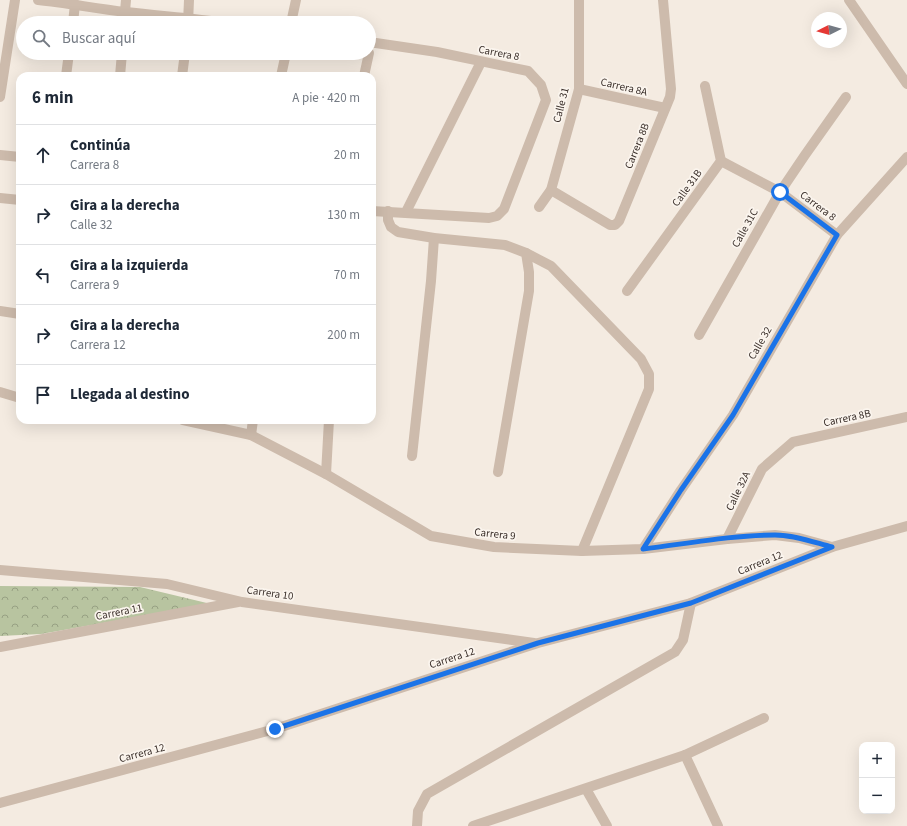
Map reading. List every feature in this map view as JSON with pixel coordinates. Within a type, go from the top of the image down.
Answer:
[{"type":"street","points":[[0,97],[15,0]]},
{"type":"street","points":[[38,0],[156,16]]},
{"type":"street","points":[[125,16],[126,0]]},
{"type":"street","points":[[188,16],[189,0]]},
{"type":"street","points":[[293,16],[296,0]]},
{"type":"street","name":"Calle 31","points":[[539,207],[551,190],[579,89],[579,0]]},
{"type":"street","name":"Carrera 8B","points":[[551,190],[610,225],[615,225],[619,221],[670,97],[671,88],[663,0]]},
{"type":"street","points":[[849,0],[907,84]]},
{"type":"street","points":[[74,16],[75,4]]},
{"type":"street","name":"Carrera 8","points":[[376,43],[437,52],[528,72],[541,85],[546,100],[504,208],[497,216],[489,218],[467,218],[406,212]]},
{"type":"street","points":[[67,72],[68,60]]},
{"type":"street","points":[[120,72],[121,60]]},
{"type":"street","points":[[183,72],[184,60]]},
{"type":"street","points":[[282,72],[284,60]]},
{"type":"street","points":[[365,72],[367,60]]},
{"type":"street","points":[[376,211],[406,212],[481,62]]},
{"type":"street","points":[[705,86],[721,161]]},
{"type":"street","name":"Carrera 8A","points":[[579,89],[665,108]]},
{"type":"street","name":"Calle 31C","points":[[699,335],[780,192],[846,97]]},
{"type":"street","points":[[0,155],[16,157]]},
{"type":"street","name":"Calle 32","points":[[643,549],[681,490],[733,415],[837,235],[907,157]]},
{"type":"street","name":"Carrera 8","points":[[721,161],[780,192],[837,235]]},
{"type":"street","name":"Calle 31B","points":[[627,291],[721,161]]},
{"type":"street","points":[[0,198],[16,200]]},
{"type":"street","points":[[388,212],[388,220],[391,227],[398,232],[434,238],[505,245],[526,253],[551,266],[641,360],[649,374],[649,389],[582,551]]},
{"type":"street","points":[[412,456],[416,407],[431,281],[434,238]]},
{"type":"street","points":[[498,472],[529,290],[529,272],[526,253]]},
{"type":"street","points":[[0,311],[16,313]]},
{"type":"street","points":[[0,392],[16,397]]},
{"type":"street","name":"Carrera 8B","points":[[793,442],[907,417]]},
{"type":"street","name":"Carrera 9","points":[[201,424],[251,435],[284,451],[431,536],[494,547],[582,551],[643,549],[775,535],[798,538],[832,547]]},
{"type":"street","points":[[251,435],[252,424]]},
{"type":"street","points":[[326,474],[329,424]]},
{"type":"street","name":"Calle 32A","points":[[728,539],[762,469],[793,442]]},
{"type":"street","name":"Carrera 12","points":[[0,803],[275,729],[538,643],[691,603],[832,547],[907,526]]},
{"type":"street","name":"Carrera 10","points":[[0,570],[167,584],[242,602],[538,643]]},
{"type":"street","name":"Carrera 11","points":[[0,647],[242,602]]},
{"type":"street","points":[[417,826],[418,811],[427,794],[675,652],[683,640],[691,603]]},
{"type":"street","points":[[473,826],[586,789],[685,754],[764,718]]},
{"type":"street","points":[[685,754],[718,826]]},
{"type":"street","points":[[586,789],[607,826]]},
{"type":"green space","points":[[0,586],[140,587],[211,604],[41,634],[0,636]]},
{"type":"route","points":[[275,729],[538,643],[691,603],[832,547],[798,538],[775,535],[643,549],[681,490],[733,415],[837,235],[780,192]]}]
